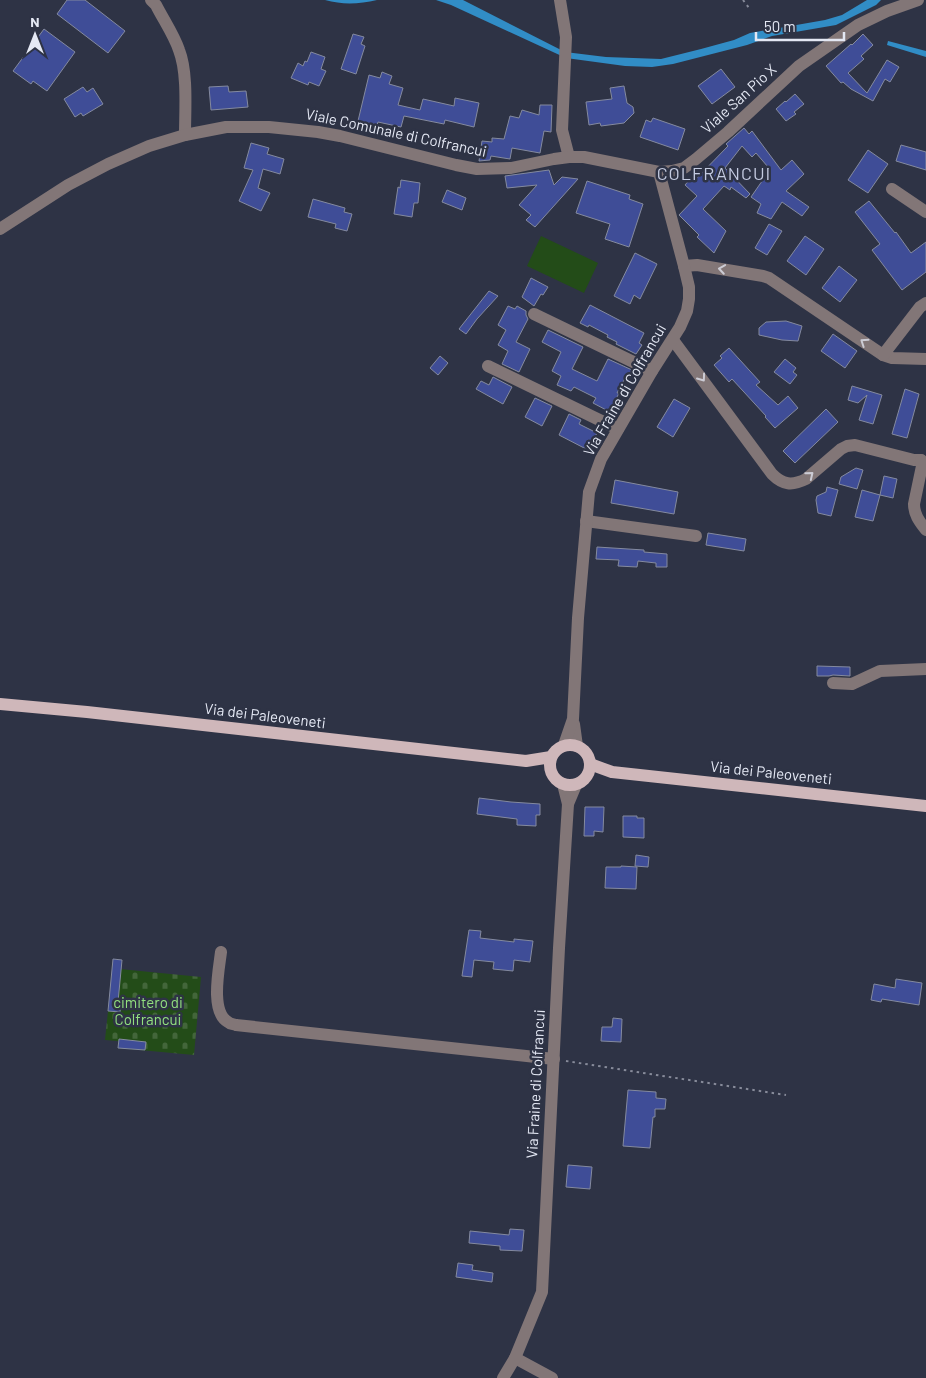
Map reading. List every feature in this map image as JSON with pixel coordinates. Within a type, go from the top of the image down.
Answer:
[{"type":"main road","name":"Via dei Paleoveneti","points":[[0,704],[106,714],[550,764],[552,776],[563,784]]},
{"type":"main road","points":[[550,764],[554,752],[570,746],[586,753],[589,770],[582,781],[576,785],[569,786],[563,784]]},
{"type":"main road","name":"Via dei Paleoveneti","points":[[589,770],[926,806]]},
{"type":"street","points":[[151,0],[156,5],[180,50],[185,87],[184,135]]},
{"type":"street","points":[[560,0],[566,37],[562,130],[569,157]]},
{"type":"street","name":"Viale San Pio X","points":[[569,157],[584,157],[659,172],[684,168],[728,132],[799,66],[858,25],[887,11],[918,0]]},
{"type":"street","name":"Viale Comunale di Colfrancui","points":[[0,229],[68,185],[108,164],[149,146],[184,135],[226,127],[269,127],[340,136],[477,169],[512,168],[569,157]]},
{"type":"street","name":"Via Fraine di Colfrancui","points":[[570,746],[578,618],[589,492],[601,459],[652,371],[673,340],[683,319],[689,299],[689,287],[659,172]]},
{"type":"street","points":[[892,189],[926,212]]},
{"type":"street","points":[[684,266],[697,265],[764,276],[883,355],[892,358],[926,359]]},
{"type":"street","points":[[883,355],[920,307],[926,303]]},
{"type":"street","points":[[534,314],[652,371]]},
{"type":"street","points":[[673,340],[779,481],[793,484],[800,482],[841,449],[855,444],[914,460],[924,457],[914,510],[926,530]]},
{"type":"street","points":[[488,366],[618,429]]},
{"type":"street","points":[[586,521],[696,536]]},
{"type":"street","points":[[833,683],[852,684],[880,670],[926,669]]},
{"type":"street","points":[[563,784],[568,804]]},
{"type":"street","name":"Via Fraine di Colfrancui","points":[[503,1378],[515,1358],[542,1292],[568,804],[576,785]]},
{"type":"street","points":[[221,952],[217,1000],[219,1010],[228,1022],[246,1026],[554,1059]]},
{"type":"street","points":[[515,1358],[552,1378]]},
{"type":"path","points":[[743,0],[749,8]]},
{"type":"path","points":[[554,1059],[786,1095]]},
{"type":"green space","points":[[541,236],[598,263],[584,293],[527,266]]},
{"type":"green space","name":"cimitero di Colfrancui","points":[[120,969],[201,977],[194,1055],[118,1048],[118,1041],[105,1040],[112,973]]},
{"type":"water","points":[[325,0],[377,0],[338,3]]},
{"type":"water","points":[[436,0],[463,0],[565,52],[606,57],[661,59],[734,40],[750,33],[825,20],[842,15],[867,0],[881,0],[876,5],[836,25],[772,36],[747,45],[673,64],[652,67],[625,66],[566,58],[451,5]]},
{"type":"water","points":[[888,41],[926,51],[926,57],[887,45]]},
{"type":"building","points":[[67,0],[85,0],[125,31],[108,53],[57,14]]},
{"type":"building","points":[[44,29],[75,52],[47,91],[33,81],[31,84],[13,71]]},
{"type":"building","points":[[353,34],[364,37],[361,44],[365,46],[356,74],[341,69]]},
{"type":"building","points":[[863,34],[873,45],[861,56],[864,59],[848,73],[867,93],[887,60],[899,67],[890,82],[885,79],[873,101],[851,89],[843,82],[841,83],[826,66]]},
{"type":"building","points":[[311,52],[325,57],[321,69],[326,71],[319,86],[309,82],[308,85],[291,78],[298,63],[303,66]]},
{"type":"building","points":[[721,69],[735,87],[712,104],[698,86]]},
{"type":"building","points":[[382,72],[392,76],[389,84],[403,88],[398,105],[420,110],[423,99],[454,106],[455,98],[479,103],[474,127],[445,120],[444,124],[404,116],[401,127],[378,122],[377,125],[358,121],[369,75],[380,78]]},
{"type":"building","points":[[228,86],[229,92],[246,91],[248,107],[211,110],[209,87]]},
{"type":"building","points":[[624,86],[627,103],[633,107],[634,113],[624,123],[601,126],[600,123],[589,125],[586,102],[612,99],[610,88]]},
{"type":"building","points":[[83,87],[87,92],[93,88],[103,104],[83,116],[81,113],[75,117],[64,99]]},
{"type":"building","points":[[795,94],[804,104],[794,112],[796,114],[786,121],[776,109]]},
{"type":"building","points":[[540,105],[552,105],[551,132],[544,131],[540,153],[512,148],[510,159],[491,156],[490,160],[479,161],[482,141],[492,142],[492,138],[504,139],[510,116],[519,118],[522,110],[539,115]]},
{"type":"building","points":[[653,118],[685,129],[678,150],[640,137],[646,120],[651,122]]},
{"type":"building","points":[[744,128],[749,134],[752,131],[781,170],[792,160],[804,174],[786,191],[809,207],[802,216],[782,202],[771,219],[757,213],[761,204],[751,197],[769,171],[766,168],[768,167],[756,153],[752,157],[742,146],[725,168],[750,194],[746,198],[731,187],[730,190],[724,186],[703,209],[726,231],[714,253],[697,237],[699,235],[679,215],[697,196],[685,185],[691,178],[694,181],[728,146],[726,144]]},
{"type":"building","points":[[251,143],[269,148],[267,154],[284,159],[280,174],[263,169],[258,188],[270,193],[261,211],[239,201],[253,170],[244,168]]},
{"type":"building","points":[[901,145],[926,152],[926,170],[896,161]]},
{"type":"building","points":[[868,150],[888,164],[868,193],[848,180]]},
{"type":"building","points":[[549,170],[554,185],[562,177],[578,179],[535,227],[526,220],[531,215],[519,205],[537,185],[507,188],[505,176]]},
{"type":"building","points":[[401,180],[420,183],[418,203],[414,203],[412,217],[394,214],[398,187],[400,188]]},
{"type":"building","points":[[587,181],[630,195],[629,199],[643,204],[629,247],[605,239],[610,224],[576,213]]},
{"type":"building","points":[[447,190],[466,198],[462,210],[442,202]]},
{"type":"building","points":[[313,199],[345,208],[344,212],[352,214],[347,231],[335,228],[336,224],[308,217]]},
{"type":"building","points":[[869,201],[896,232],[911,253],[926,242],[926,272],[902,290],[872,250],[880,244],[855,212]]},
{"type":"building","points":[[769,224],[782,231],[767,255],[755,248]]},
{"type":"building","points":[[805,236],[824,249],[806,275],[787,261]]},
{"type":"building","points":[[635,253],[657,264],[640,299],[634,295],[630,304],[614,296]]},
{"type":"building","points":[[839,266],[857,280],[840,302],[822,288]]},
{"type":"building","points":[[531,278],[548,287],[534,306],[522,297]]},
{"type":"building","points":[[489,291],[498,296],[466,334],[459,329]]},
{"type":"building","points":[[590,305],[644,333],[639,343],[642,345],[636,354],[616,344],[617,342],[607,337],[608,335],[589,325],[588,327],[580,323]]},
{"type":"building","points":[[508,306],[515,309],[517,306],[526,311],[528,319],[516,342],[530,349],[519,372],[502,364],[508,351],[498,345],[506,330],[498,325]]},
{"type":"building","points":[[786,321],[802,326],[798,341],[759,335],[759,328],[766,322]]},
{"type":"building","points":[[548,330],[583,347],[572,369],[597,381],[608,359],[632,370],[617,393],[619,393],[610,412],[593,403],[596,398],[574,387],[571,391],[557,385],[561,376],[552,371],[561,352],[542,342]]},
{"type":"building","points":[[833,334],[857,351],[845,368],[821,351]]},
{"type":"building","points":[[729,348],[760,382],[756,385],[778,405],[788,396],[798,408],[775,428],[732,379],[729,382],[714,365]]},
{"type":"building","points":[[440,356],[448,363],[438,375],[430,368]]},
{"type":"building","points":[[785,359],[796,368],[793,372],[797,375],[790,384],[774,372]]},
{"type":"building","points":[[493,377],[512,387],[503,404],[476,389],[481,381],[489,385]]},
{"type":"building","points":[[852,386],[882,395],[873,424],[859,420],[867,395],[858,403],[848,400]]},
{"type":"building","points":[[905,389],[919,394],[907,438],[892,434]]},
{"type":"building","points":[[535,398],[552,406],[542,426],[525,417]]},
{"type":"building","points":[[674,399],[690,408],[673,437],[657,427]]},
{"type":"building","points":[[826,409],[838,422],[795,463],[783,451]]},
{"type":"building","points":[[569,414],[581,420],[579,424],[597,433],[588,450],[559,435]]},
{"type":"building","points":[[856,468],[863,470],[857,489],[839,484],[841,477]]},
{"type":"building","points":[[884,476],[897,479],[893,498],[880,495]]},
{"type":"building","points":[[615,480],[678,492],[674,514],[611,503]]},
{"type":"building","points":[[827,487],[838,490],[831,516],[818,513],[816,500],[817,496],[826,492]]},
{"type":"building","points":[[862,490],[880,495],[873,521],[855,517]]},
{"type":"building","points":[[708,533],[746,539],[744,551],[706,545]]},
{"type":"building","points":[[597,547],[644,550],[644,552],[667,554],[667,567],[656,567],[656,563],[638,561],[637,567],[618,566],[619,560],[596,559]]},
{"type":"building","points":[[817,666],[850,667],[850,676],[817,676]]},
{"type":"building","points":[[479,798],[540,804],[540,815],[536,815],[536,826],[517,825],[517,819],[477,814]]},
{"type":"building","points":[[585,807],[604,807],[603,832],[594,831],[594,836],[584,836]]},
{"type":"building","points":[[623,816],[644,818],[644,838],[623,837]]},
{"type":"building","points":[[636,855],[649,857],[648,867],[635,866]]},
{"type":"building","points":[[606,867],[637,867],[636,889],[605,888]]},
{"type":"building","points":[[469,930],[481,931],[480,938],[514,942],[514,939],[533,941],[530,962],[514,960],[513,971],[493,969],[494,962],[474,960],[472,977],[462,976]]},
{"type":"building","points":[[113,959],[122,960],[118,1002],[121,1002],[120,1012],[108,1011]]},
{"type":"building","points":[[896,979],[922,983],[919,1005],[882,999],[881,1002],[871,1000],[874,984],[895,988]]},
{"type":"building","points":[[613,1018],[622,1019],[621,1042],[601,1041],[602,1027],[612,1027]]},
{"type":"building","points":[[119,1039],[146,1042],[145,1050],[118,1048]]},
{"type":"building","points":[[628,1090],[656,1092],[656,1098],[666,1099],[665,1109],[655,1109],[650,1148],[623,1146]]},
{"type":"building","points":[[568,1165],[592,1167],[590,1189],[566,1187]]},
{"type":"building","points":[[510,1229],[524,1230],[522,1251],[500,1250],[500,1246],[469,1243],[470,1231],[509,1235]]},
{"type":"building","points":[[458,1263],[473,1265],[472,1270],[493,1273],[492,1282],[456,1277]]},
{"type":"district","name":"COLFRANCUI","points":[[714,174]]}]
